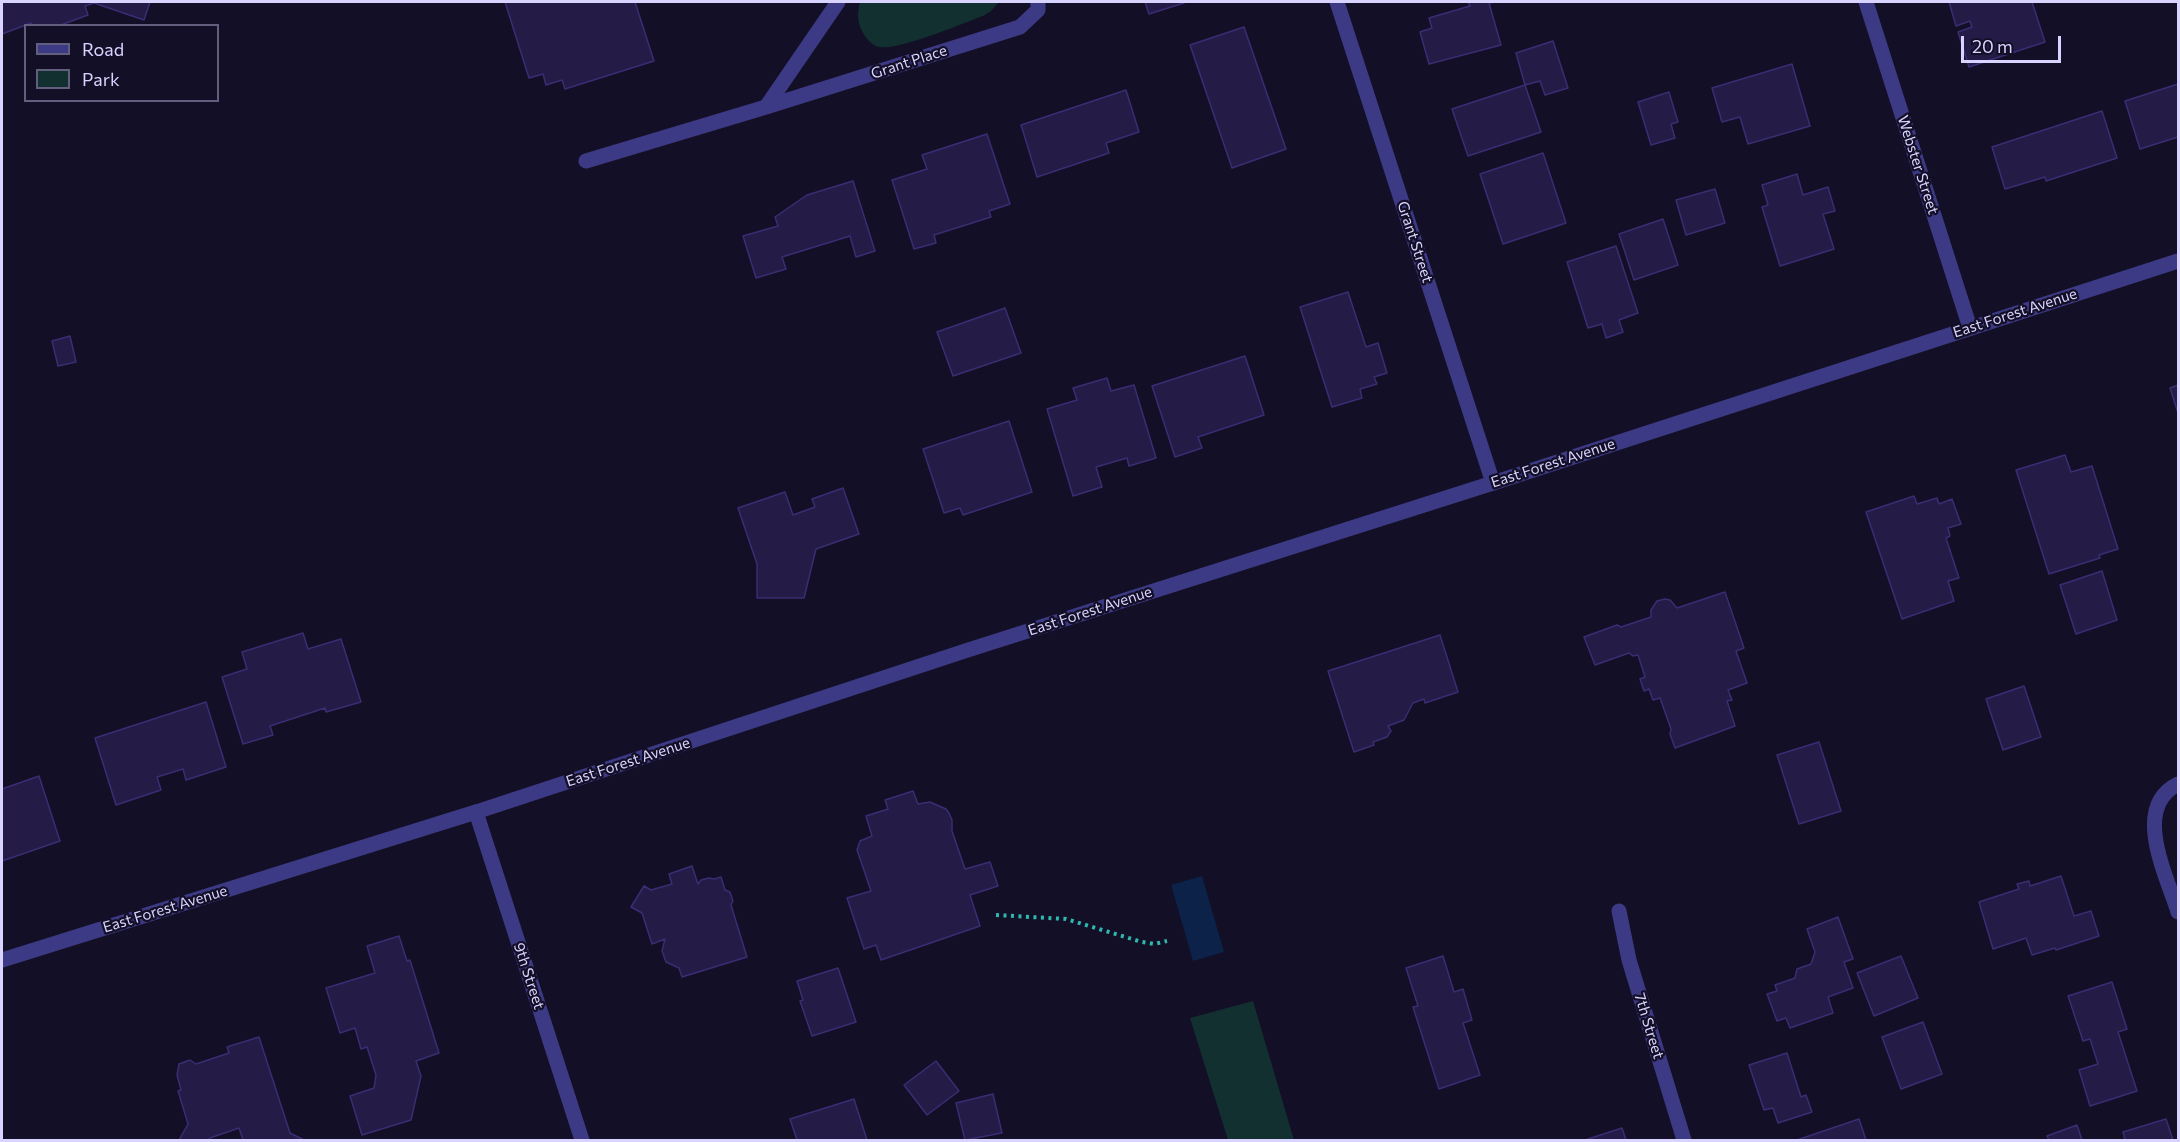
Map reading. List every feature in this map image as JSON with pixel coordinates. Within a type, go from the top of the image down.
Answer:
[{"type":"street","points":[[766,107],[838,2]]},
{"type":"street","name":"Grant Place","points":[[586,161],[1020,27],[1038,10],[1038,2]]},
{"type":"street","name":"Grant Street","points":[[1337,2],[1493,483]]},
{"type":"street","name":"Webster Street","points":[[1866,2],[1970,328]]},
{"type":"street","name":"East Forest Avenue","points":[[2,960],[476,812],[968,650],[2178,261]]},
{"type":"street","points":[[2178,784],[2163,796],[2153,820],[2155,840],[2178,912]]},
{"type":"street","name":"9th Street","points":[[476,812],[582,1140]]},
{"type":"street","name":"7th Street","points":[[1619,910],[1629,960],[1684,1140]]},
{"type":"path","points":[[996,915],[1066,919],[1142,942],[1154,944],[1167,940]]},
{"type":"green space","points":[[860,2],[999,2],[983,16],[945,31],[897,46],[884,47],[874,45],[863,33],[858,18]]},
{"type":"green space","points":[[1253,1001],[1294,1140],[1228,1140],[1190,1018]]},
{"type":"water","points":[[1202,876],[1224,952],[1193,961],[1171,885]]},
{"type":"building","points":[[2,2],[150,2],[144,20],[94,3],[85,6],[88,15],[63,24],[24,24],[2,34]]},
{"type":"building","points":[[505,2],[635,2],[654,61],[565,89],[562,80],[546,85],[543,74],[529,78]]},
{"type":"building","points":[[1145,2],[1183,2],[1184,3],[1149,14]]},
{"type":"building","points":[[1468,2],[1495,2],[1489,3],[1501,45],[1429,64],[1420,32],[1432,28],[1429,18],[1470,6]]},
{"type":"building","points":[[1949,2],[2032,2],[2045,42],[1969,67],[1958,32],[1972,27],[1970,21],[1956,26]]},
{"type":"building","points":[[1244,27],[1286,149],[1232,168],[1190,45]]},
{"type":"building","points":[[1553,41],[1568,88],[1545,95],[1540,81],[1525,85],[1516,53]]},
{"type":"building","points":[[1792,64],[1810,126],[1748,144],[1740,117],[1722,122],[1712,88]]},
{"type":"building","points":[[2178,84],[2178,137],[2140,149],[2125,101]]},
{"type":"building","points":[[1525,85],[1541,132],[1468,156],[1452,109]]},
{"type":"building","points":[[1126,90],[1139,132],[1106,143],[1109,153],[1037,177],[1021,125]]},
{"type":"building","points":[[1669,92],[1678,122],[1671,124],[1675,138],[1651,145],[1638,102]]},
{"type":"building","points":[[2102,111],[2117,158],[2046,181],[2045,177],[2005,189],[1992,147]]},
{"type":"building","points":[[987,134],[1010,204],[989,211],[991,217],[934,235],[936,243],[914,249],[892,180],[927,169],[922,155]]},
{"type":"building","points":[[1543,153],[1566,223],[1503,244],[1480,174]]},
{"type":"building","points":[[1797,174],[1803,195],[1828,187],[1835,211],[1823,214],[1834,249],[1780,266],[1762,207],[1768,205],[1762,185]]},
{"type":"building","points":[[853,181],[875,251],[856,257],[850,236],[782,257],[786,269],[756,278],[743,236],[778,226],[775,217],[807,195]]},
{"type":"building","points":[[1715,189],[1725,223],[1686,235],[1676,200]]},
{"type":"building","points":[[1663,219],[1678,265],[1634,280],[1619,234]]},
{"type":"building","points":[[1616,246],[1638,313],[1619,320],[1623,332],[1606,338],[1602,324],[1588,328],[1567,262]]},
{"type":"building","points":[[1348,292],[1366,347],[1378,343],[1387,373],[1374,377],[1377,384],[1360,389],[1362,398],[1332,407],[1300,307]]},
{"type":"building","points":[[1005,308],[1021,353],[953,376],[937,332]]},
{"type":"building","points":[[70,336],[76,362],[58,366],[52,341]]},
{"type":"building","points":[[1245,356],[1264,415],[1198,437],[1202,448],[1175,457],[1152,386]]},
{"type":"building","points":[[1107,378],[1111,391],[1134,385],[1156,458],[1129,466],[1127,458],[1096,467],[1102,487],[1073,496],[1047,409],[1077,400],[1073,388]]},
{"type":"building","points":[[2178,385],[2178,413],[2170,388]]},
{"type":"building","points":[[1009,421],[1032,492],[963,515],[960,508],[944,513],[923,449]]},
{"type":"building","points":[[2065,455],[2071,472],[2092,466],[2118,549],[2099,555],[2100,558],[2049,574],[2016,470]]},
{"type":"building","points":[[843,488],[859,534],[816,549],[804,598],[757,598],[757,564],[738,508],[785,492],[793,515],[815,507],[812,499]]},
{"type":"building","points":[[1914,496],[1917,504],[1937,498],[1939,504],[1952,499],[1961,524],[1948,528],[1950,536],[1946,538],[1959,578],[1948,581],[1954,601],[1902,619],[1866,512]]},
{"type":"building","points":[[2102,571],[2117,620],[2076,634],[2060,585]]},
{"type":"building","points":[[1725,592],[1744,648],[1736,651],[1747,683],[1728,690],[1732,700],[1727,701],[1735,726],[1675,748],[1660,698],[1653,700],[1649,689],[1644,691],[1640,679],[1645,677],[1638,655],[1633,656],[1629,653],[1595,665],[1584,637],[1617,625],[1621,627],[1651,617],[1651,610],[1657,601],[1670,600],[1677,608]]},
{"type":"building","points":[[303,633],[308,649],[341,639],[361,702],[326,712],[325,708],[270,726],[273,735],[243,744],[222,677],[247,669],[242,652]]},
{"type":"building","points":[[1440,635],[1458,692],[1425,703],[1424,699],[1413,703],[1404,720],[1388,726],[1391,731],[1387,737],[1373,742],[1374,745],[1354,752],[1328,671]]},
{"type":"building","points":[[2024,686],[2041,737],[2003,750],[1986,699]]},
{"type":"building","points":[[206,702],[226,767],[186,780],[183,769],[157,777],[161,790],[116,805],[95,738]]},
{"type":"building","points":[[1819,742],[1841,811],[1799,824],[1777,755]]},
{"type":"building","points":[[39,776],[60,841],[2,861],[2,789]]},
{"type":"building","points":[[913,791],[918,804],[930,802],[946,809],[949,813],[952,820],[952,831],[965,869],[990,862],[998,886],[970,895],[980,926],[881,960],[876,945],[864,949],[847,898],[871,891],[857,850],[860,841],[872,836],[866,816],[888,809],[885,800]]},
{"type":"building","points":[[692,866],[698,884],[701,880],[721,877],[725,890],[730,892],[733,901],[731,905],[747,957],[682,977],[679,968],[666,962],[662,951],[665,939],[652,944],[642,913],[631,907],[644,886],[651,890],[672,884],[669,874]]},
{"type":"building","points":[[2061,876],[2074,916],[2091,911],[2099,936],[2032,955],[2026,938],[1993,949],[1979,902],[2019,889],[2017,884],[2029,881],[2030,886]]},
{"type":"building","points":[[1838,917],[1853,959],[1844,962],[1853,988],[1828,997],[1833,1013],[1790,1028],[1786,1018],[1777,1021],[1767,994],[1777,991],[1775,985],[1795,978],[1797,969],[1811,964],[1815,952],[1807,929]]},
{"type":"building","points":[[399,936],[407,961],[410,960],[439,1053],[416,1061],[421,1076],[411,1120],[362,1135],[350,1096],[374,1088],[376,1075],[367,1047],[361,1049],[355,1028],[340,1033],[326,988],[375,973],[367,946]]},
{"type":"building","points":[[1443,956],[1454,992],[1463,989],[1472,1020],[1463,1023],[1480,1075],[1439,1089],[1413,1007],[1418,1006],[1406,968]]},
{"type":"building","points":[[1901,956],[1918,998],[1874,1016],[1857,973]]},
{"type":"building","points":[[838,968],[856,1022],[812,1036],[800,1001],[803,1000],[797,981]]},
{"type":"building","points":[[2112,982],[2127,1029],[2118,1032],[2137,1091],[2090,1106],[2079,1070],[2098,1064],[2090,1039],[2083,1041],[2068,996]]},
{"type":"building","points":[[1923,1022],[1942,1074],[1901,1089],[1882,1037]]},
{"type":"building","points":[[259,1037],[290,1133],[304,1140],[243,1140],[239,1128],[208,1140],[179,1140],[188,1124],[178,1091],[181,1090],[177,1075],[179,1064],[190,1060],[196,1064],[229,1053],[227,1047]]},
{"type":"building","points":[[1787,1053],[1801,1097],[1806,1095],[1812,1112],[1778,1123],[1773,1108],[1764,1110],[1749,1065]]},
{"type":"building","points":[[936,1061],[959,1091],[927,1115],[904,1085]]},
{"type":"building","points":[[993,1094],[1002,1133],[965,1140],[956,1103]]},
{"type":"building","points":[[854,1099],[867,1140],[797,1140],[790,1119]]},
{"type":"building","points":[[1859,1119],[1866,1140],[1797,1140]]},
{"type":"building","points":[[2166,1119],[2173,1140],[2125,1140],[2123,1132]]},
{"type":"building","points":[[2077,1125],[2082,1140],[2049,1140],[2047,1136]]},
{"type":"building","points":[[1622,1128],[1626,1140],[1585,1140]]}]
